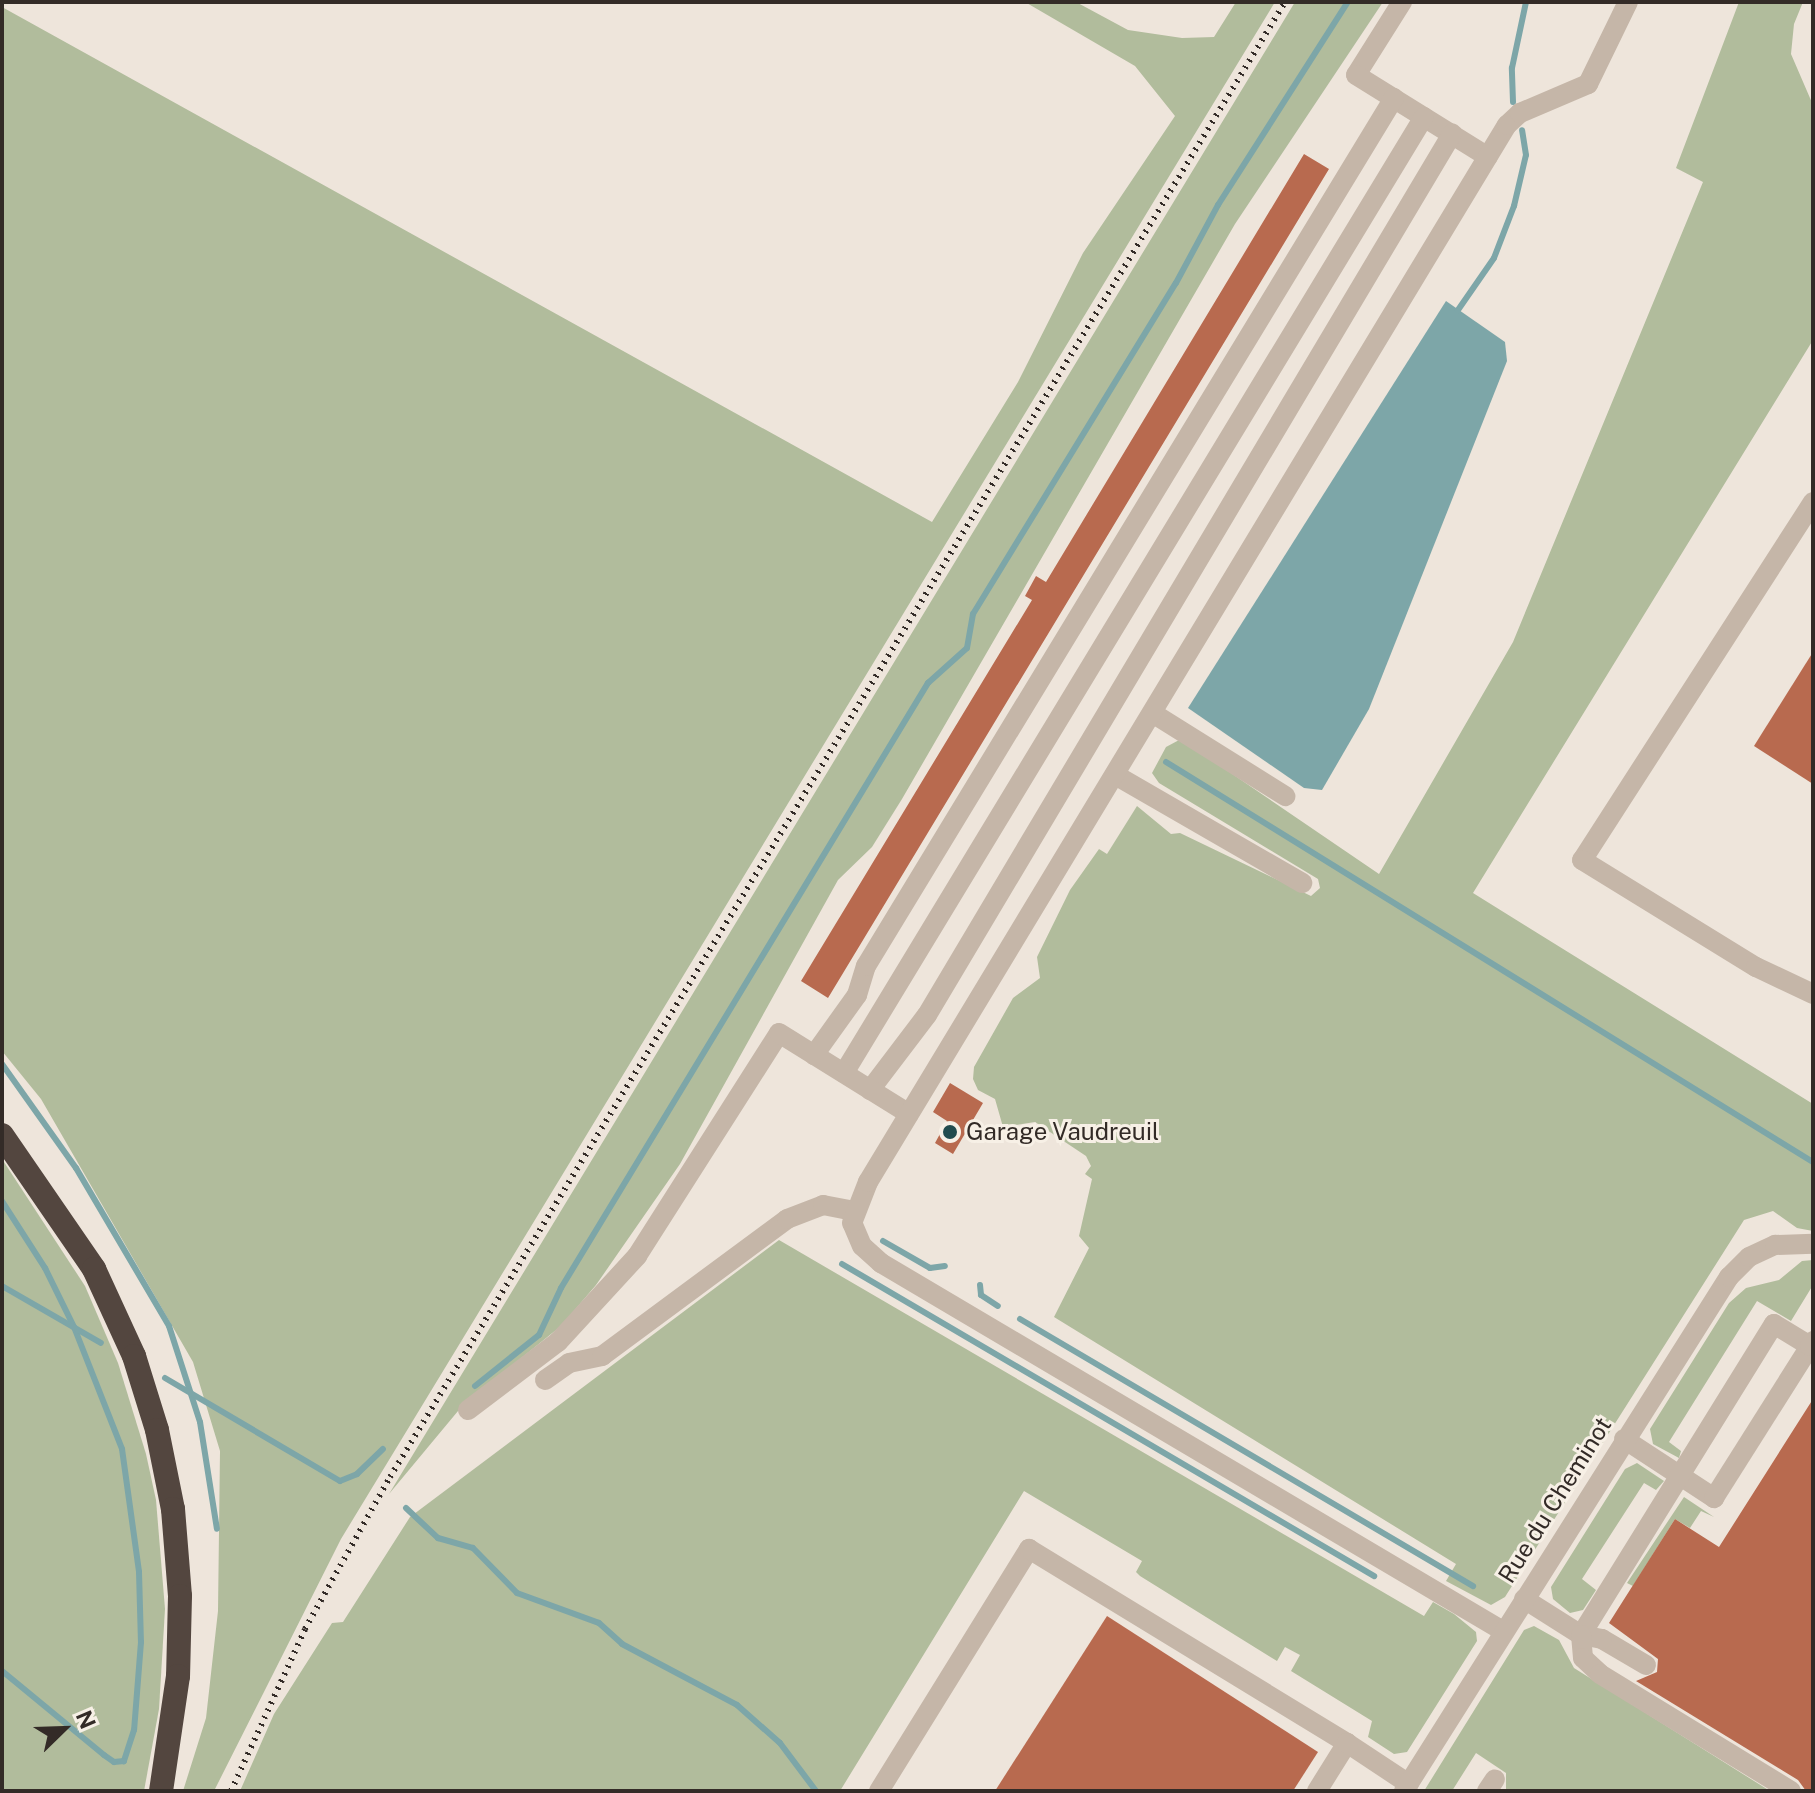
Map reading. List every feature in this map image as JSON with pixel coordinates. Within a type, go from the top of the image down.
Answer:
[{"type":"highway","points":[[2,1135],[94,1269],[134,1356],[157,1430],[173,1509],[180,1625],[174,1717],[161,1791]]},
{"type":"street","points":[[1402,2],[1356,75],[1488,157]]},
{"type":"street","points":[[1503,1631],[881,1263],[856,1235],[853,1211],[1513,118],[1588,84],[1628,2]]},
{"type":"street","points":[[814,1055],[857,995],[866,966],[1394,98]]},
{"type":"street","points":[[844,1073],[1424,117]]},
{"type":"street","points":[[870,1090],[927,1015],[1452,134]]},
{"type":"street","points":[[1813,502],[1582,860],[1756,967],[1813,994]]},
{"type":"street","points":[[1154,714],[1285,796]]},
{"type":"street","points":[[1117,776],[1302,883]]},
{"type":"street","points":[[468,1410],[558,1342],[637,1256],[779,1033],[909,1114]]},
{"type":"street","points":[[545,1380],[569,1363],[602,1356],[787,1219],[823,1205],[853,1211]]},
{"type":"street","name":"Rue du Cheminot","points":[[1406,1787],[1723,1285],[1739,1266],[1765,1249],[1782,1243],[1813,1244]]},
{"type":"street","points":[[1624,1439],[1680,1475],[1714,1498],[1811,1344],[1774,1324],[1680,1475],[1581,1635],[1583,1658],[1600,1674],[1791,1791]]},
{"type":"street","points":[[879,1791],[1029,1549],[1347,1743],[1406,1787]]},
{"type":"street","points":[[1524,1599],[1581,1635],[1606,1640],[1646,1665]]},
{"type":"street","points":[[1317,1791],[1347,1743]]},
{"type":"green space","points":[[1025,2],[1076,2],[1128,30],[1182,38],[1214,37],[1236,2],[1275,2],[341,1539],[214,1791],[183,1791],[206,1718],[218,1611],[220,1451],[193,1362],[41,1099],[2,1051],[2,7],[932,522],[1018,382],[1083,253],[1175,116],[1135,66]]},
{"type":"green space","points":[[1295,2],[1383,2],[1235,224],[902,799],[872,847],[838,880],[680,1164],[596,1285],[561,1326],[463,1405],[389,1494]]},
{"type":"green space","points":[[1739,2],[1803,2],[1794,24],[1791,54],[1813,105],[1813,340],[1473,893],[1813,1104],[1813,1231],[1797,1228],[1773,1211],[1744,1220],[1505,1597],[1491,1605],[1446,1581],[1456,1564],[1054,1317],[1089,1248],[1079,1236],[1092,1179],[1085,1174],[1091,1166],[1086,1156],[1035,1122],[1003,1127],[995,1099],[978,1090],[973,1079],[974,1067],[1013,998],[1040,978],[1037,957],[1070,890],[1099,849],[1107,854],[1137,806],[1171,834],[1180,833],[1311,896],[1320,888],[1318,879],[1159,783],[1152,773],[1166,747],[1181,739],[1379,874],[1513,642],[1703,182],[1676,168]]},
{"type":"green space","points":[[2,1159],[85,1286],[118,1363],[146,1454],[156,1500],[165,1609],[159,1709],[144,1791],[2,1789]]},
{"type":"green space","points":[[779,1240],[1424,1616],[1433,1602],[1454,1614],[1476,1632],[1477,1641],[1407,1752],[1394,1754],[1368,1737],[1372,1721],[1291,1671],[1300,1655],[1285,1647],[1277,1661],[1140,1576],[1136,1572],[1142,1561],[1024,1491],[840,1791],[240,1791],[274,1714],[332,1623],[343,1622],[410,1517]]},
{"type":"green space","points":[[1813,1260],[1813,1285],[1791,1321],[1757,1301],[1669,1442],[1681,1451],[1679,1458],[1653,1444],[1650,1429],[1729,1303],[1746,1288],[1779,1280],[1802,1261]]},
{"type":"green space","points":[[1637,1463],[1664,1481],[1656,1490],[1644,1483],[1582,1579],[1596,1590],[1583,1610],[1570,1613],[1553,1599],[1551,1587],[1625,1469]]},
{"type":"green space","points":[[1684,1497],[1714,1517],[1701,1511],[1690,1528],[1675,1519],[1633,1586],[1627,1583]]},
{"type":"green space","points":[[1534,1626],[1559,1640],[1574,1668],[1770,1791],[1506,1791],[1506,1773],[1476,1753],[1452,1791],[1424,1791],[1524,1630]]},
{"type":"water","points":[[1446,301],[1505,342],[1507,361],[1369,709],[1322,790],[1304,788],[1188,708]]},
{"type":"building","points":[[1304,154],[1329,169],[828,998],[801,981],[1032,600],[1025,596],[1036,576],[1046,582]]},
{"type":"building","points":[[1813,652],[1813,784],[1754,746]]},
{"type":"building","points":[[950,1083],[983,1103],[953,1154],[935,1143],[947,1121],[933,1112]]},
{"type":"building","points":[[1813,1399],[1813,1791],[1806,1791],[1798,1780],[1636,1681],[1657,1672],[1658,1659],[1609,1623],[1675,1519],[1719,1547]]},
{"type":"building","points":[[1107,1616],[1318,1752],[1293,1791],[995,1791]]},
{"type":"waterway","points":[[475,1386],[539,1335],[561,1288],[928,683],[967,648],[973,614],[1176,283],[1218,205],[1348,2]]},
{"type":"waterway","points":[[1513,102],[1512,68],[1526,2]]},
{"type":"waterway","points":[[1458,310],[1494,258],[1514,206],[1526,155],[1522,130]]},
{"type":"waterway","points":[[1166,762],[1813,1162]]},
{"type":"waterway","points":[[2,1064],[76,1168],[169,1326],[200,1422],[217,1529]]},
{"type":"waterway","points":[[2,1201],[45,1268],[74,1327],[122,1449],[139,1572],[141,1642],[134,1730],[124,1761],[114,1762],[104,1755],[2,1671]]},
{"type":"waterway","points":[[883,1241],[930,1268],[945,1266]]},
{"type":"waterway","points":[[842,1264],[1374,1576]]},
{"type":"waterway","points":[[980,1285],[981,1295],[998,1306]]},
{"type":"waterway","points":[[2,1286],[101,1343]]},
{"type":"waterway","points":[[1020,1319],[1473,1586]]},
{"type":"waterway","points":[[165,1378],[340,1481],[357,1474],[383,1449]]},
{"type":"waterway","points":[[406,1508],[438,1538],[473,1548],[517,1593],[599,1623],[622,1644],[737,1705],[780,1743],[816,1791]]},
{"type":"railway","points":[[231,1791],[305,1629],[390,1477],[1285,2]]},
{"type":"place","name":"Garage Vaudreuil","points":[[950,1132]]}]
